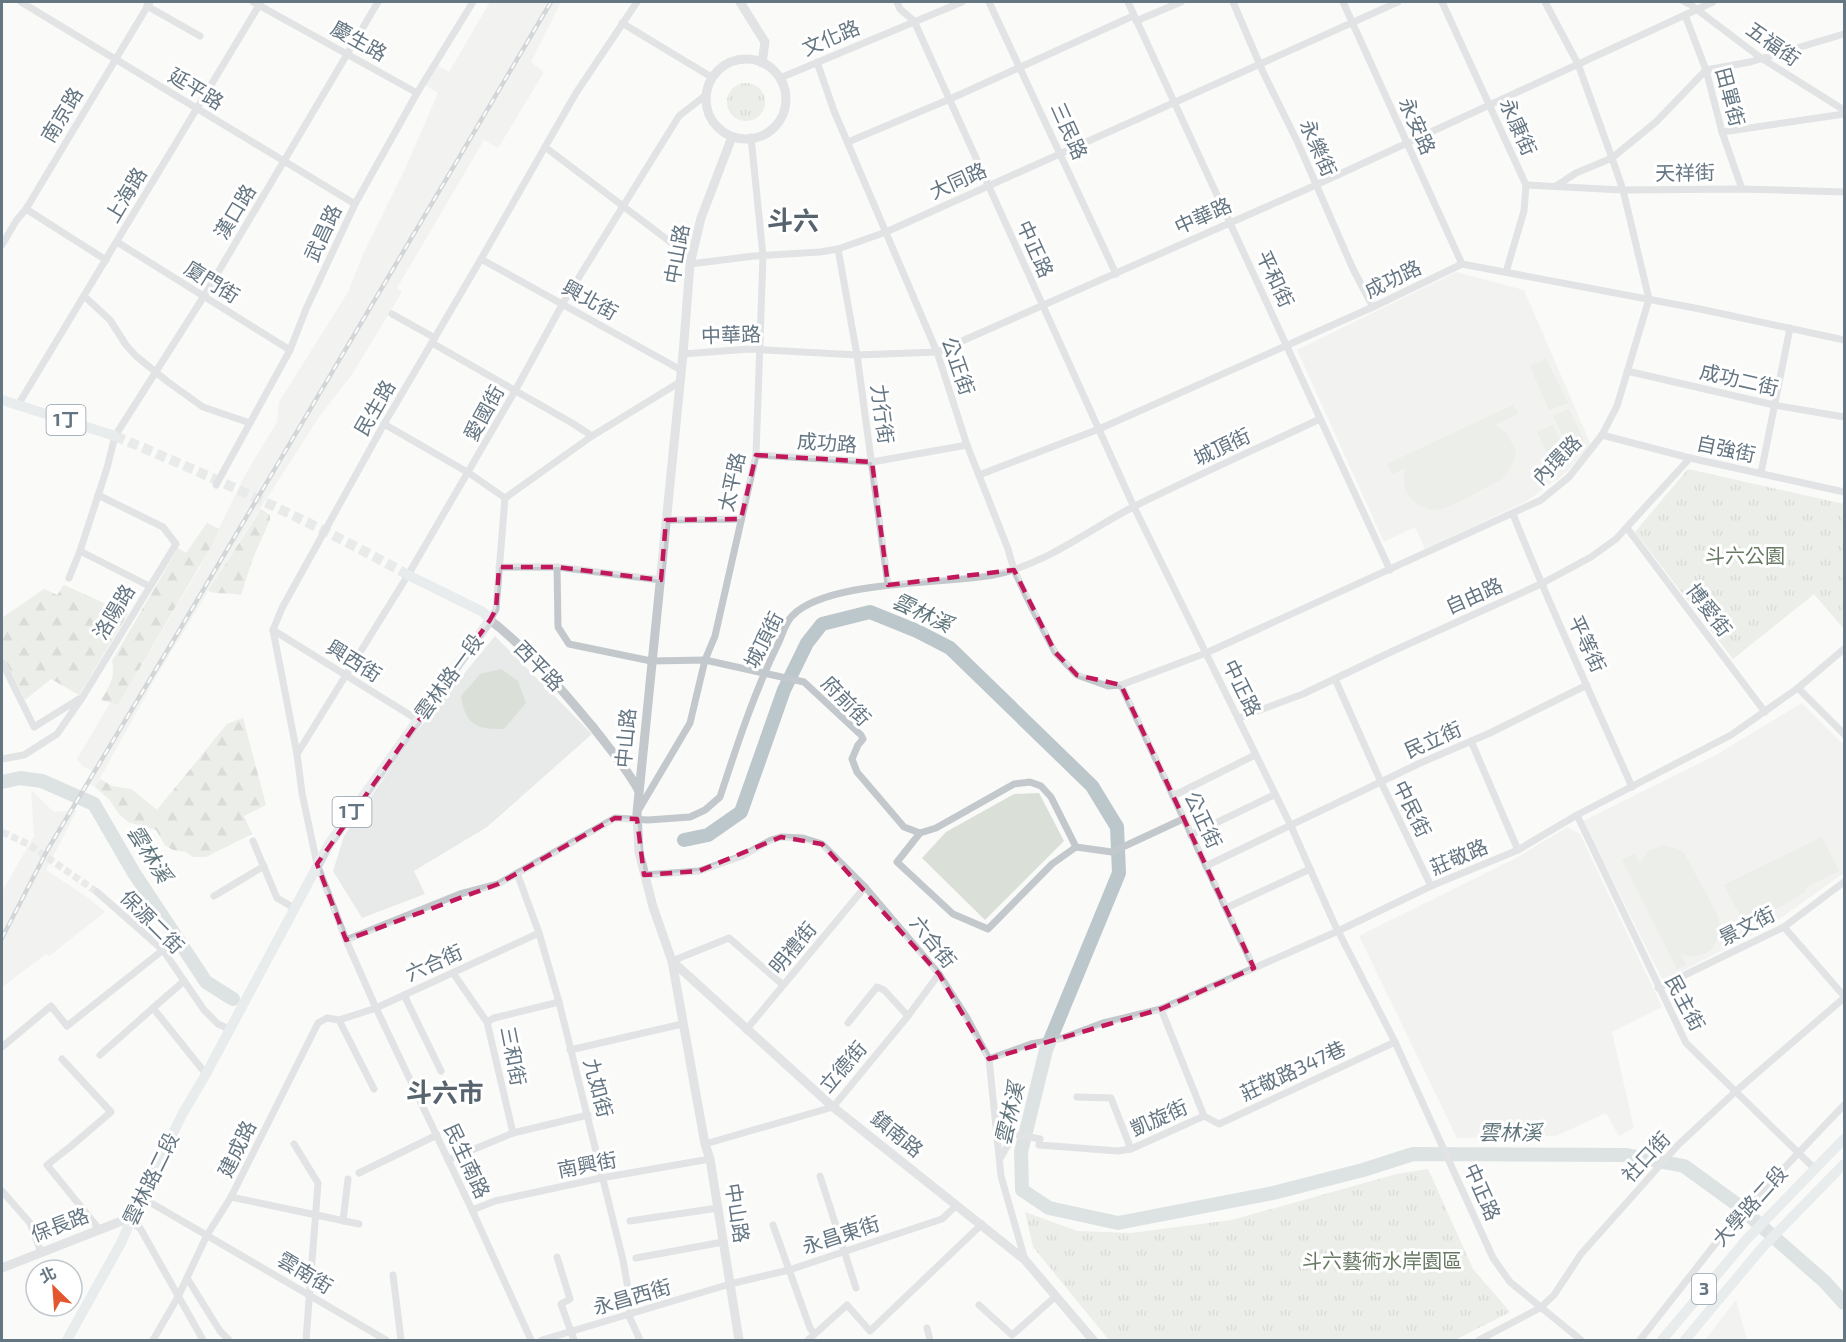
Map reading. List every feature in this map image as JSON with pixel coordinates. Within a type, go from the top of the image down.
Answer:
[{"type":"main road","name":"1丁","points":[[2,400],[115,436]]},
{"type":"main road","name":"西平路","points":[[408,575],[483,612],[490,620]]},
{"type":"main road","name":"雲林路一段","points":[[235,1018],[317,864],[490,620]]},
{"type":"main road","name":"雲林路二段","points":[[70,1340],[121,1243],[183,1113],[235,1018]]},
{"type":"main road","name":"大學路二段","points":[[1662,1341],[1747,1239],[1845,1139]]},
{"type":"main road","name":"大學路二段","points":[[1684,1341],[1761,1249],[1845,1164]]},
{"type":"street","name":"延平路","points":[[21,2],[355,204]]},
{"type":"street","name":"漢口路","points":[[115,436],[204,296],[378,2]]},
{"type":"street","name":"武昌路","points":[[216,484],[290,350],[306,309],[355,204],[417,93],[472,2]]},
{"type":"street","name":"民生路","points":[[273,630],[282,608],[329,522],[544,147],[576,93],[637,2]]},
{"type":"street","points":[[740,2],[765,42],[762,63]]},
{"type":"street","name":"中正路","points":[[897,2],[900,9],[914,21],[1134,507],[1239,718],[1338,930],[1395,1042],[1493,1258],[1510,1282],[1581,1341]]},
{"type":"street","name":"文化路","points":[[780,78],[962,2]]},
{"type":"street","name":"三民路","points":[[989,2],[1116,274]]},
{"type":"street","name":"平和街","points":[[1128,2],[1390,570]]},
{"type":"street","points":[[848,142],[1135,19],[1181,2]]},
{"type":"street","name":"永樂街","points":[[1233,2],[1353,269],[1373,307]]},
{"type":"street","name":"永安路","points":[[1343,2],[1462,264]]},
{"type":"street","name":"大同路","points":[[690,264],[838,249],[886,232],[1398,2]]},
{"type":"street","name":"永康街","points":[[1442,2],[1526,185],[1524,211],[1506,272]]},
{"type":"street","points":[[1545,2],[1578,64],[1612,158],[1623,190],[1650,299]]},
{"type":"street","name":"五福街","points":[[1687,2],[1691,11],[1842,112]]},
{"type":"street","name":"中華路","points":[[683,354],[759,350],[857,355],[938,352],[1316,185],[1713,2]]},
{"type":"street","name":"慶生路","points":[[257,3],[417,93]]},
{"type":"street","name":"上海路","points":[[18,405],[197,109],[257,3]]},
{"type":"street","name":"南京路","points":[[2,245],[149,4]]},
{"type":"street","points":[[149,4],[200,36]]},
{"type":"street","name":"田單街","points":[[1691,11],[1722,132],[1742,189]]},
{"type":"street","points":[[622,23],[713,76]]},
{"type":"street","points":[[1556,186],[1576,173],[1612,158],[1657,122],[1706,70],[1750,62],[1845,34]]},
{"type":"street","points":[[753,60],[762,63],[771,68],[780,78],[786,99],[780,119],[774,128],[765,134],[732,137],[714,123],[706,105],[706,95],[713,76],[733,61],[753,60]]},
{"type":"street","name":"公正街","points":[[817,62],[834,111],[938,352],[967,445],[1014,570],[1055,652],[1077,675],[1108,686],[1121,686],[1254,968]]},
{"type":"street","name":"愛國街","points":[[297,754],[469,473],[563,303],[679,116],[706,95]]},
{"type":"street","points":[[1722,132],[1842,112]]},
{"type":"street","name":"中山路","points":[[732,137],[701,218],[690,264],[637,816],[639,852],[644,876],[672,961],[682,1024],[710,1160],[739,1341]]},
{"type":"street","name":"太平路","points":[[637,816],[690,723],[705,660],[715,636],[756,455],[763,256],[751,137]]},
{"type":"street","points":[[544,147],[681,250],[690,264]]},
{"type":"street","name":"天祥街","points":[[1526,185],[1623,190],[1742,189],[1845,192]]},
{"type":"street","points":[[26,209],[106,260]]},
{"type":"street","name":"廈門街","points":[[117,242],[290,350]]},
{"type":"street","name":"力行街","points":[[838,249],[857,355],[888,585]]},
{"type":"street","name":"興北街","points":[[481,259],[681,370]]},
{"type":"street","points":[[1462,264],[1650,299],[1845,340]]},
{"type":"street","name":"成功路","points":[[979,475],[1099,429],[1373,307],[1462,264]]},
{"type":"street","points":[[84,296],[110,320],[136,356],[156,372],[203,407],[250,423]]},
{"type":"street","name":"內環路","points":[[1121,686],[1206,653],[1296,610],[1541,501],[1569,477],[1602,435],[1617,406],[1650,299]]},
{"type":"street","points":[[392,314],[592,436]]},
{"type":"street","points":[[1761,473],[1790,328]]},
{"type":"street","name":"成功二街","points":[[1627,372],[1774,405],[1845,417]]},
{"type":"street","points":[[384,424],[469,473],[505,498],[592,436],[680,382]]},
{"type":"street","name":"城頂街","points":[[346,940],[460,894],[498,884],[615,818],[690,817],[705,810],[720,797],[765,672],[791,618],[803,608],[825,598],[888,585],[992,575],[1014,570],[1058,550],[1134,507],[1320,419]]},
{"type":"street","name":"自強街","points":[[1602,435],[1690,458],[1845,492]]},
{"type":"street","points":[[69,578],[80,551],[115,436]]},
{"type":"street","name":"成功路","points":[[756,455],[872,462],[967,445]]},
{"type":"street","name":"自由路","points":[[1239,718],[1335,679],[1541,585],[1591,557],[1627,528],[1690,458]]},
{"type":"street","name":"洛陽路","points":[[2,759],[24,755],[57,734],[82,698],[176,544],[163,527],[98,495]]},
{"type":"street","name":"雲林路一段","points":[[490,620],[496,609],[505,498]]},
{"type":"street","name":"平等街","points":[[1513,514],[1541,585],[1632,787]]},
{"type":"street","points":[[666,520],[741,519]]},
{"type":"street","name":"博愛街","points":[[1627,528],[1765,712]]},
{"type":"street","points":[[80,551],[149,586]]},
{"type":"street","points":[[499,567],[557,567],[661,580]]},
{"type":"street","name":"府前街","points":[[557,567],[558,627],[569,644],[651,661],[705,660],[804,682],[861,735],[863,739],[852,759],[857,772],[904,827],[920,833]]},
{"type":"street","name":"西平路","points":[[490,620],[506,632],[558,685],[626,767],[639,791]]},
{"type":"street","points":[[273,630],[317,864]]},
{"type":"street","name":"興西街","points":[[273,630],[418,720]]},
{"type":"street","name":"莊敬路","points":[[989,1059],[1059,1039],[1103,1023],[1161,1009],[1431,886],[1518,849],[1577,815],[1731,735],[1798,688],[1845,649]]},
{"type":"street","name":"洛陽路","points":[[2,662],[34,727],[82,698]]},
{"type":"street","name":"中民街","points":[[1335,679],[1431,886]]},
{"type":"street","name":"民立街","points":[[1206,866],[1587,685]]},
{"type":"street","points":[[1798,688],[1845,734]]},
{"type":"street","points":[[1471,741],[1518,849]]},
{"type":"street","points":[[1173,796],[1255,755]]},
{"type":"street","points":[[1076,847],[1051,797],[1041,786],[1030,782],[1014,784],[936,828],[920,833],[897,862],[953,914],[988,929],[1052,864],[1076,847],[1112,852],[1131,841],[1183,819]]},
{"type":"street","points":[[1191,835],[1274,795]]},
{"type":"street","name":"民主街","points":[[1577,815],[1686,1043],[1815,1169]]},
{"type":"street","name":"六合街","points":[[644,876],[699,871],[742,856],[780,837],[803,838],[822,844],[865,887],[939,974],[967,1018],[989,1059],[1001,1158],[1001,1176],[1025,1260]]},
{"type":"street","points":[[253,842],[277,898],[294,908]]},
{"type":"street","name":"民生南路","points":[[317,864],[346,940],[376,1008],[531,1341]]},
{"type":"street","points":[[214,896],[264,866]]},
{"type":"street","points":[[1226,908],[1310,869]]},
{"type":"street","name":"九如街","points":[[517,873],[539,933],[588,1115],[623,1260],[631,1306],[629,1316]]},
{"type":"street","name":"景文街","points":[[1658,988],[1784,927],[1845,882]]},
{"type":"street","name":"明禮街","points":[[746,1030],[865,887]]},
{"type":"street","name":"保源二街","points":[[97,891],[163,950],[204,1010],[218,1024],[229,1029]]},
{"type":"street","points":[[1784,927],[1845,997]]},
{"type":"street","name":"六合街","points":[[376,1008],[539,933]]},
{"type":"street","points":[[672,961],[729,938],[783,985]]},
{"type":"street","points":[[2,1047],[51,1006],[67,1026],[163,950]]},
{"type":"street","name":"鎮南路","points":[[672,961],[833,1107],[1025,1260],[1093,1341]]},
{"type":"street","points":[[453,973],[487,1022]]},
{"type":"street","name":"立德街","points":[[705,1144],[833,1107],[908,1016],[939,974]]},
{"type":"street","points":[[100,1055],[184,981]]},
{"type":"street","points":[[848,1023],[877,987],[884,990],[908,1016]]},
{"type":"street","points":[[404,995],[441,1071]]},
{"type":"street","name":"社口街","points":[[1479,1341],[1540,1308],[1554,1295],[1581,1254],[1678,1145],[1845,997]]},
{"type":"street","name":"三和街","points":[[513,1133],[487,1022],[494,1018],[559,1002]]},
{"type":"street","points":[[153,1008],[206,1074]]},
{"type":"street","name":"建成路","points":[[153,1341],[178,1297],[207,1235],[231,1197],[318,1023],[327,1018],[339,1020],[376,1008]]},
{"type":"street","name":"凱旋街","points":[[1001,1158],[1009,1143],[1010,1133],[1040,1139],[1039,1145],[1118,1151],[1131,1149],[1204,1116],[1161,1009]]},
{"type":"street","points":[[339,1020],[374,1089]]},
{"type":"street","points":[[570,1050],[682,1024]]},
{"type":"street","name":"莊敬路347巷","points":[[1204,1116],[1219,1124],[1395,1042]]},
{"type":"street","points":[[62,1059],[111,1112],[47,1165],[99,1229]]},
{"type":"street","points":[[1077,1097],[1111,1098],[1131,1149]]},
{"type":"street","name":"大學路二段","points":[[1640,1341],[1730,1225],[1845,1105]]},
{"type":"street","points":[[448,1160],[513,1133],[588,1115]]},
{"type":"street","points":[[359,1173],[436,1135]]},
{"type":"street","points":[[294,1144],[318,1183],[306,1341]]},
{"type":"street","name":"南興街","points":[[472,1210],[495,1201],[602,1178],[710,1160]]},
{"type":"street","points":[[820,1176],[856,1288]]},
{"type":"street","points":[[343,1221],[348,1179]]},
{"type":"street","points":[[2,1191],[30,1223],[41,1251]]},
{"type":"street","name":"雲南街","points":[[141,1197],[308,1293],[386,1341]]},
{"type":"street","points":[[231,1197],[359,1224]]},
{"type":"street","name":"永昌東街","points":[[730,1284],[789,1270],[942,1219],[957,1205]]},
{"type":"street","points":[[630,1221],[717,1208]]},
{"type":"street","points":[[131,1220],[140,1228],[203,1341]]},
{"type":"street","name":"保長路","points":[[2,1268],[99,1229],[131,1220]]},
{"type":"street","points":[[808,1341],[847,1305],[870,1331],[982,1224]]},
{"type":"street","points":[[773,1225],[814,1334]]},
{"type":"street","points":[[636,1258],[723,1242]]},
{"type":"street","points":[[556,1257],[570,1299],[561,1304],[574,1341]]},
{"type":"street","points":[[393,1275],[401,1341]]},
{"type":"street","points":[[187,1278],[220,1331],[229,1341]]},
{"type":"street","name":"永昌西街","points":[[542,1341],[730,1284]]},
{"type":"street","points":[[979,1305],[1012,1335],[1056,1296]]},
{"type":"street","points":[[629,1316],[640,1341]]},
{"type":"street","points":[[927,1328],[930,1341]]},
{"type":"highlighted area","points":[[756,455],[872,462],[888,585],[1014,570],[1055,652],[1077,675],[1121,685],[1254,968],[1161,1009],[989,1059],[939,974],[822,844],[781,837],[699,871],[644,875],[637,819],[615,818],[498,884],[346,940],[317,864],[490,620],[496,609],[499,567],[557,567],[661,580],[666,520],[741,519]]},
{"type":"shaded area","points":[[490,2],[561,2],[531,62],[544,72],[498,148],[484,140],[397,288],[402,292],[353,373],[319,417],[221,570],[156,677],[95,787],[89,784],[96,773],[82,766],[77,759],[110,703],[118,705],[199,569],[245,475],[277,422],[279,402],[348,292],[364,252],[406,167],[438,93],[425,85],[438,65],[449,72]]},
{"type":"shaded area","points":[[1456,272],[1524,290],[1591,445],[1566,473],[1527,501],[1425,549],[1415,527],[1384,542],[1297,350]]},
{"type":"shaded area","points":[[495,636],[592,734],[487,827],[414,871],[425,894],[362,918],[333,871],[344,836],[409,741]]},
{"type":"shaded area","points":[[1802,703],[1844,745],[1844,873],[1771,925],[1663,981],[1583,821],[1716,755]]},
{"type":"shaded area","points":[[31,790],[54,812],[77,810],[46,870],[90,899],[105,912],[49,956],[46,954],[2,987],[2,892],[34,836]]},
{"type":"shaded area","points":[[1567,827],[1580,834],[1662,1007],[1612,1032],[1634,1128],[1619,1136],[1606,1113],[1556,1136],[1457,1138],[1359,936],[1518,857]]},
{"type":"shaded area","points":[[1736,1300],[1747,1340],[1705,1340]]},
{"type":"green space","points":[[746,83],[759,89],[765,102],[759,115],[746,121],[733,115],[727,102],[733,89]]},
{"type":"green space","points":[[1546,359],[1568,403],[1549,410],[1530,366]]},
{"type":"green space","points":[[1513,405],[1518,414],[1495,425],[1507,434],[1516,451],[1509,470],[1501,480],[1455,504],[1437,510],[1421,506],[1411,498],[1406,490],[1405,468],[1393,474],[1387,464]]},
{"type":"green space","points":[[1569,409],[1584,441],[1569,449],[1553,416]]},
{"type":"green space","points":[[1553,425],[1568,457],[1553,465],[1537,432]]},
{"type":"green space","name":"斗六公園","points":[[1688,469],[1844,504],[1844,629],[1814,594],[1733,659],[1635,532]]},
{"type":"green space","points":[[261,509],[270,515],[270,520],[253,558],[241,595],[208,591]]},
{"type":"green space","points":[[207,523],[219,529],[210,548],[118,705],[101,700],[112,677],[112,661],[178,548],[186,553]]},
{"type":"green space","points":[[64,585],[128,614],[79,695],[51,679],[25,700],[2,654],[2,618],[44,589],[57,595]]},
{"type":"green space","points":[[501,669],[518,681],[526,703],[504,729],[479,726],[465,713],[461,696],[480,674]]},
{"type":"green space","points":[[243,718],[266,805],[244,816],[252,834],[206,857],[193,857],[186,852],[173,850],[165,845],[156,830],[128,822],[118,813],[109,799],[95,787],[100,779],[112,786],[131,789],[157,810],[227,724]]},
{"type":"green space","points":[[1039,793],[1064,841],[985,920],[922,858],[946,832],[1014,794]]},
{"type":"green space","points":[[1822,837],[1839,871],[1805,888],[1806,891],[1746,927],[1724,885]]},
{"type":"green space","points":[[1663,845],[1684,853],[1718,916],[1719,934],[1712,948],[1699,956],[1680,953],[1686,965],[1677,969],[1622,860],[1635,853],[1640,863],[1648,851]]},
{"type":"green space","name":"斗六藝術水岸園區","points":[[1428,1169],[1473,1269],[1510,1312],[1455,1340],[1109,1340],[1033,1247],[1025,1212],[1077,1231],[1131,1233],[1232,1220],[1397,1174]]},
{"type":"waterway","points":[[1680,2],[1687,6]]},
{"type":"waterway","name":"雲林溪","points":[[684,840],[708,835],[741,812],[784,690],[807,643],[822,624],[870,612],[917,631],[950,648],[1092,786],[1117,827],[1119,873],[1046,1050],[1021,1152],[1022,1190],[1049,1208],[1118,1223],[1273,1193],[1363,1170],[1413,1154],[1627,1155],[1684,1166],[1735,1203],[1825,1282],[1844,1303]]},
{"type":"waterway","name":"雲林溪","points":[[2,782],[20,778],[42,781],[94,804],[134,873],[206,982],[233,999]]},
{"type":"tunnel","points":[[115,436],[263,501],[408,575]]},
{"type":"tunnel","points":[[2,832],[28,844],[97,892]]},
{"type":"railway","points":[[2,938],[48,849],[551,2]]},
{"type":"district","name":"斗六","points":[[793,221]]},
{"type":"district","name":"斗六市","points":[[445,1093]]}]
